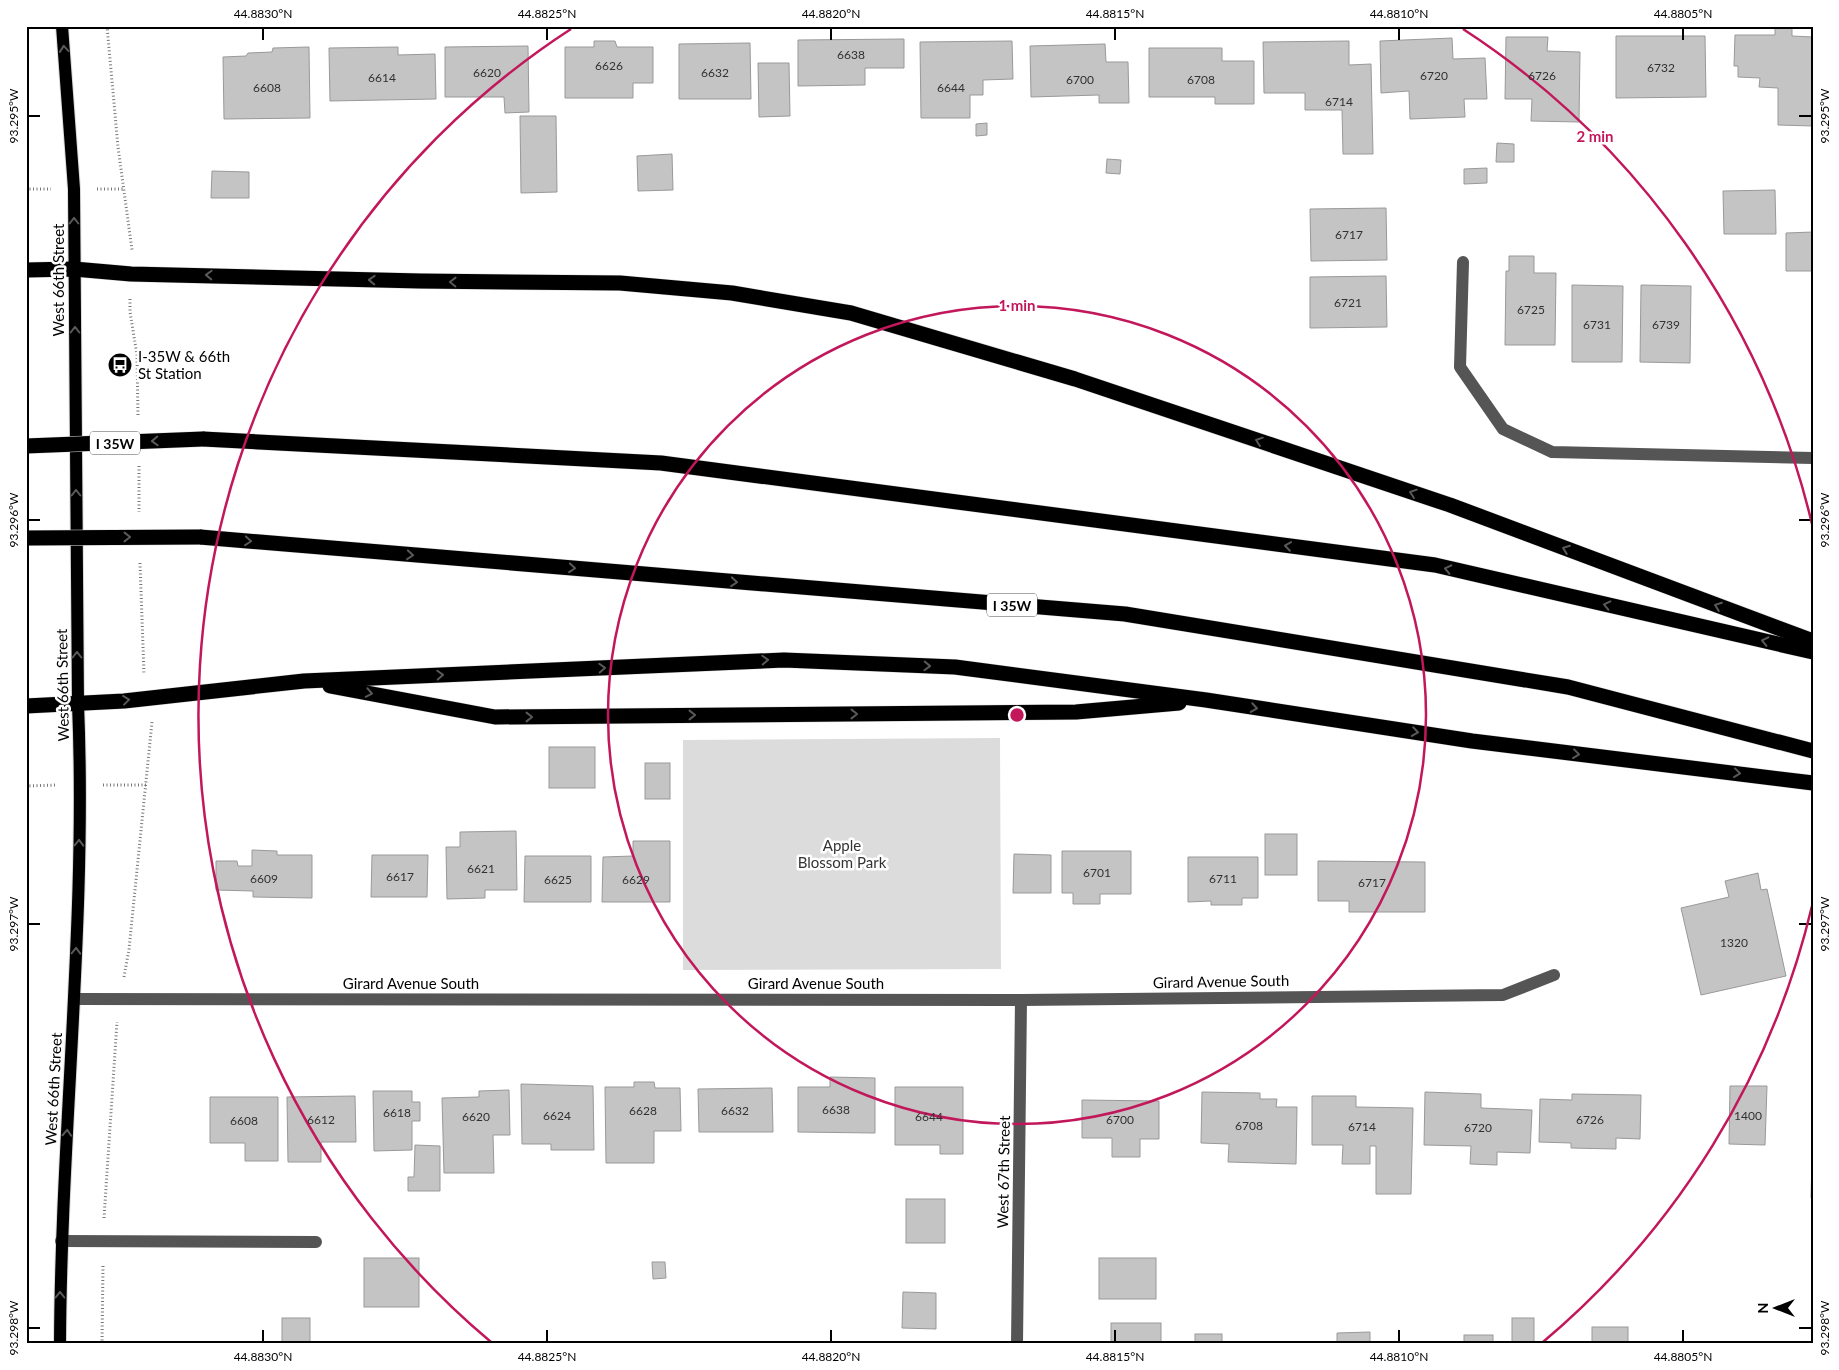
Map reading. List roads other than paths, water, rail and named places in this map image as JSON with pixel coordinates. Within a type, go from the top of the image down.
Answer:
[{"type":"highway","points":[[26,270],[74,270],[131,274],[620,283],[732,293],[852,313],[1075,379],[1450,505],[1813,641]]},
{"type":"highway","name":"I 35W","points":[[26,446],[203,440],[661,463],[1435,566],[1813,652]]},
{"type":"highway","name":"I 35W","points":[[26,538],[200,537],[1125,614],[1568,687],[1813,751]]},
{"type":"highway","points":[[26,706],[78,704],[304,681],[784,660],[955,667],[1206,700],[1472,741],[1813,783]]},
{"type":"highway","points":[[304,681],[495,717],[1076,712],[1206,700]]},
{"type":"main road","name":"West 66th Street","points":[[60,1344],[61,1241],[74,999],[81,785],[78,704],[74,190],[62,26]]},
{"type":"street","points":[[1463,262],[1460,367],[1503,429],[1552,452],[1813,458]]},
{"type":"street","name":"Girard Avenue South","points":[[74,999],[1021,1000],[1503,995],[1554,975]]},
{"type":"street","name":"West 67th Street","points":[[1017,1344],[1021,1000]]},
{"type":"street","points":[[61,1241],[316,1242]]},
{"type":"place","name":"I-35W & 66th St Station","points":[[120,365]]},
{"type":"park label","name":"Apple Blossom Park","points":[[842,854]]}]
